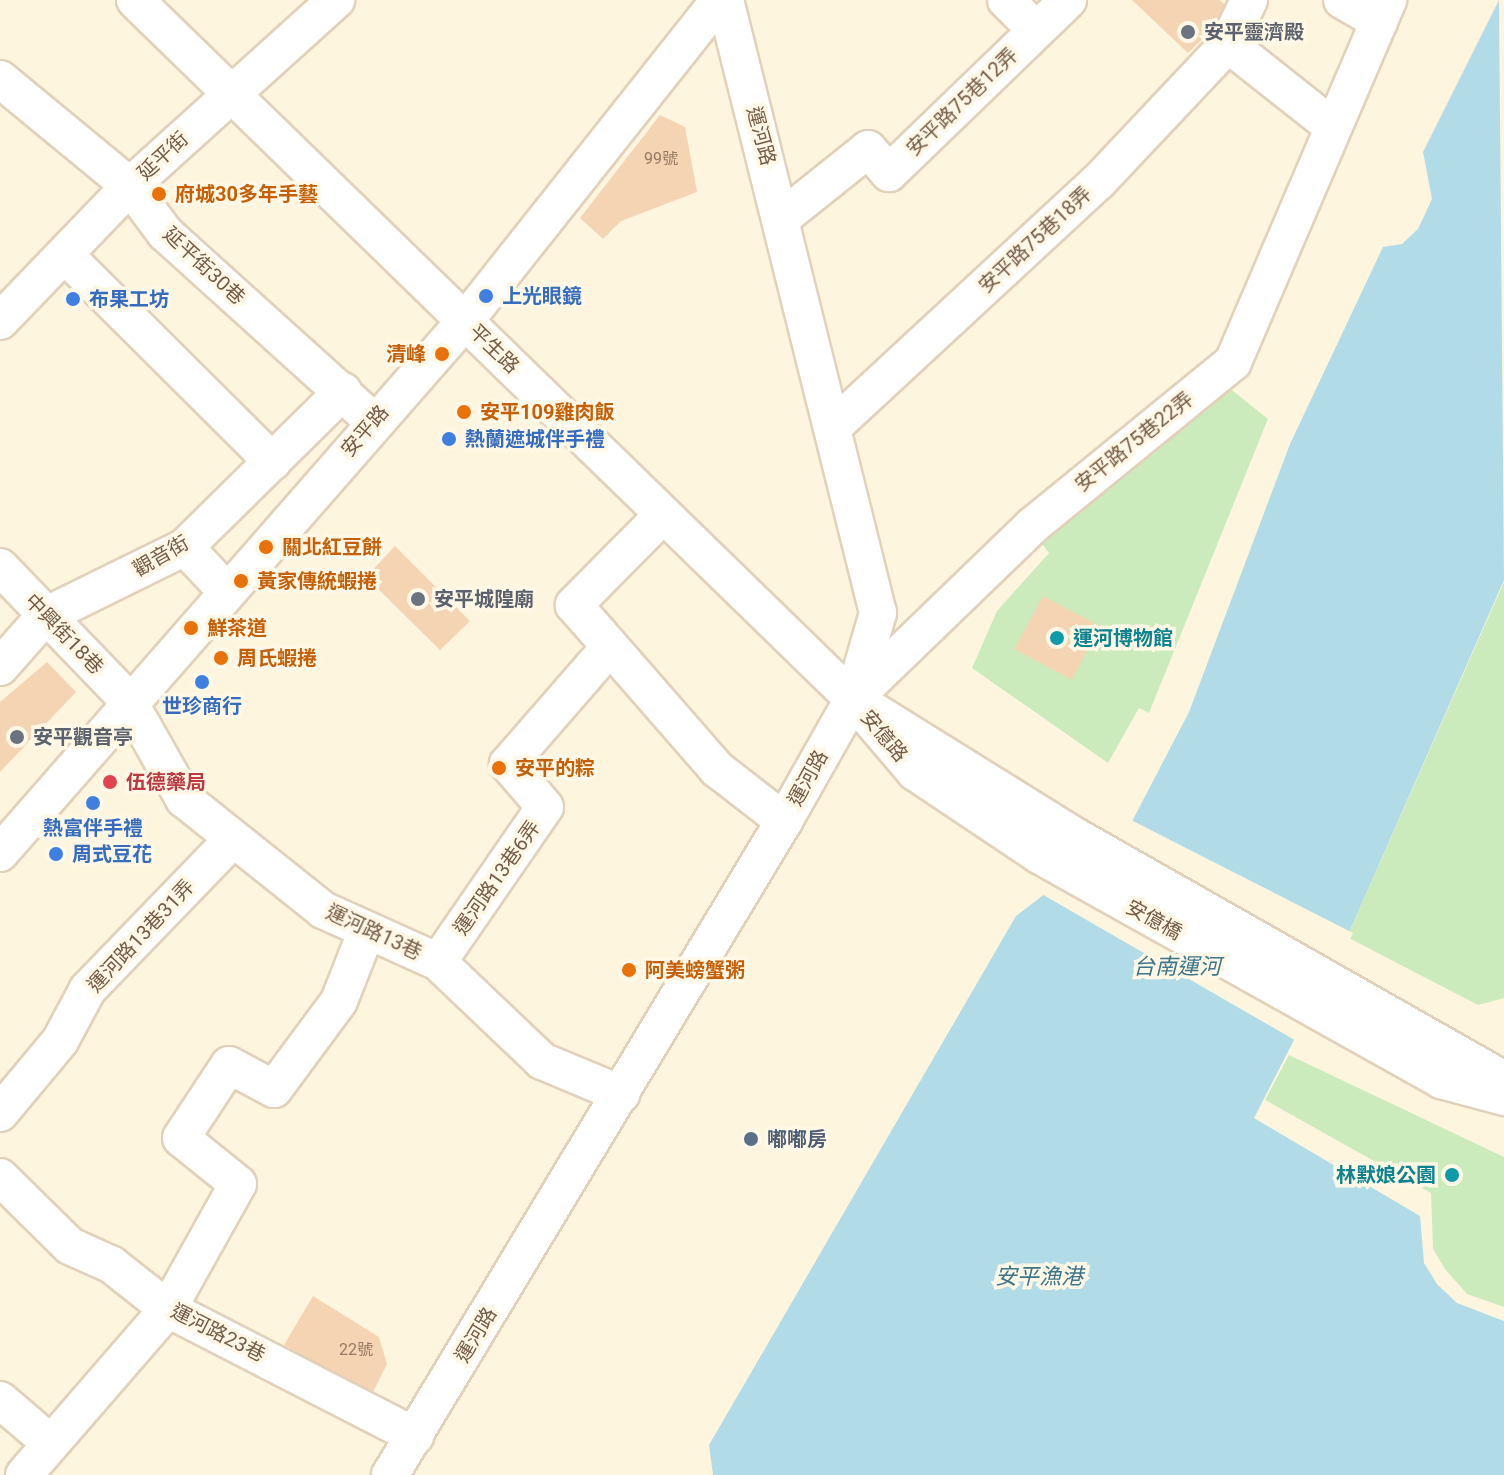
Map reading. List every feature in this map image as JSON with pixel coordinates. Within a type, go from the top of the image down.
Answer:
[{"type":"street","name":"平生路","points":[[135,0],[853,699]]},
{"type":"street","name":"延平街","points":[[0,321],[130,186],[336,0]]},
{"type":"street","name":"運河路","points":[[390,1475],[784,821],[853,699],[878,613],[782,218],[722,0]]},
{"type":"street","name":"安平路","points":[[0,853],[128,700],[465,321],[722,0]]},
{"type":"street","points":[[1006,0],[1036,30]]},
{"type":"street","name":"安平路75巷12弄","points":[[782,218],[868,149],[889,173],[1068,0]]},
{"type":"street","name":"安平路75巷18弄","points":[[833,427],[1098,182],[1228,44],[1249,0]]},
{"type":"street","points":[[1342,0],[1383,10]]},
{"type":"street","name":"安平路75巷22弄","points":[[853,699],[1032,526],[1233,362],[1383,10]]},
{"type":"street","points":[[1228,44],[1333,127]]},
{"type":"street","name":"延平街30巷","points":[[0,79],[130,186],[165,233],[373,421]]},
{"type":"street","points":[[65,255],[273,462]]},
{"type":"street","name":"觀音街","points":[[0,667],[45,616],[185,547],[343,391]]},
{"type":"street","points":[[663,515],[574,605],[607,650],[717,769],[784,821]]},
{"type":"street","points":[[185,547],[227,592]]},
{"type":"street","name":"中興街18巷","points":[[0,567],[128,700]]},
{"type":"street","name":"運河路13巷6弄","points":[[438,962],[545,807],[508,764],[607,650]]},
{"type":"street","name":"安億路","points":[[853,699],[924,759]]},
{"type":"street","name":"運河路13巷","points":[[128,700],[184,799],[232,840],[323,910],[438,962],[542,1061],[621,1094]]},
{"type":"street","name":"安億橋","points":[[924,759],[1073,835],[1449,1064]]},
{"type":"street","name":"運河路13巷31弄","points":[[0,1113],[60,1041],[88,989],[232,840]]},
{"type":"street","points":[[24,1475],[48,1441],[168,1309],[238,1184],[181,1138],[229,1065],[274,1089],[339,1001],[367,930]]},
{"type":"street","points":[[1449,1064],[1504,1080]]},
{"type":"street","points":[[1449,1064],[1504,1097]]},
{"type":"street","name":"運河路23巷","points":[[0,1177],[70,1246],[112,1265],[168,1309],[415,1436]]},
{"type":"street","points":[[0,1400],[48,1441]]},
{"type":"green space","points":[[1228,387],[1268,419],[1149,713],[1139,708],[1108,763],[972,668],[997,611],[1049,553],[1037,537]]},
{"type":"green space","points":[[1504,582],[1504,998],[1478,1005],[1347,937]]},
{"type":"green space","name":"林默娘公園","points":[[1289,1055],[1504,1157],[1504,1307],[1467,1294],[1445,1269],[1433,1249],[1431,1193],[1265,1100]]},
{"type":"water","points":[[1499,0],[1504,580],[1347,937],[1254,1118],[1420,1216],[1424,1263],[1437,1284],[1457,1303],[1504,1321],[1504,1475],[713,1475],[709,1445],[1016,916],[1127,831],[1189,712],[1290,444],[1383,247],[1402,244],[1418,229],[1432,199],[1423,152]]},
{"type":"pier","points":[[1129,819],[1353,933],[1298,1042],[1040,893]]},
{"type":"building","name":"安平靈濟殿","points":[[1132,0],[1220,0],[1231,11],[1188,53]]},
{"type":"building","points":[[660,115],[685,127],[697,192],[621,221],[603,239],[580,218]]},
{"type":"building","name":"安平城隍廟","points":[[395,546],[470,621],[440,650],[366,577]]},
{"type":"building","name":"運河博物館","points":[[1043,596],[1100,626],[1072,680],[1014,649]]},
{"type":"building","name":"安平觀音亭","points":[[47,662],[76,692],[0,772],[0,702]]},
{"type":"building","points":[[313,1296],[379,1337],[387,1364],[371,1396],[284,1345]]},
{"type":"place","name":"安平靈濟殿","points":[[1188,32]]},
{"type":"place","name":"府城30多年手藝","points":[[159,194]]},
{"type":"place","name":"上光眼鏡","points":[[486,296]]},
{"type":"place","name":"布果工坊","points":[[73,299]]},
{"type":"place","name":"清峰","points":[[442,354]]},
{"type":"place","name":"安平109雞肉飯","points":[[464,412]]},
{"type":"place","name":"熱蘭遮城伴手禮","points":[[449,439]]},
{"type":"place","name":"關北紅豆餅","points":[[266,547]]},
{"type":"place","name":"黃家傳統蝦捲","points":[[241,581]]},
{"type":"place","name":"安平城隍廟","points":[[418,599]]},
{"type":"place","name":"鮮茶道","points":[[191,628]]},
{"type":"place","name":"運河博物館","points":[[1057,638]]},
{"type":"place","name":"周氏蝦捲","points":[[221,658]]},
{"type":"place","name":"世珍商行","points":[[202,682]]},
{"type":"place","name":"安平觀音亭","points":[[17,737]]},
{"type":"place","name":"安平的粽","points":[[499,768]]},
{"type":"place","name":"伍德藥局","points":[[110,782]]},
{"type":"place","name":"熱富伴手禮","points":[[93,803]]},
{"type":"place","name":"周式豆花","points":[[56,854]]},
{"type":"place","name":"阿美螃蟹粥","points":[[629,970]]},
{"type":"place","name":"嘟嘟房","points":[[751,1139]]},
{"type":"place","name":"林默娘公園","points":[[1452,1175]]},
{"type":"water label","name":"台南運河","points":[[1177,967]]},
{"type":"water label","name":"安平漁港","points":[[1039,1277]]}]
